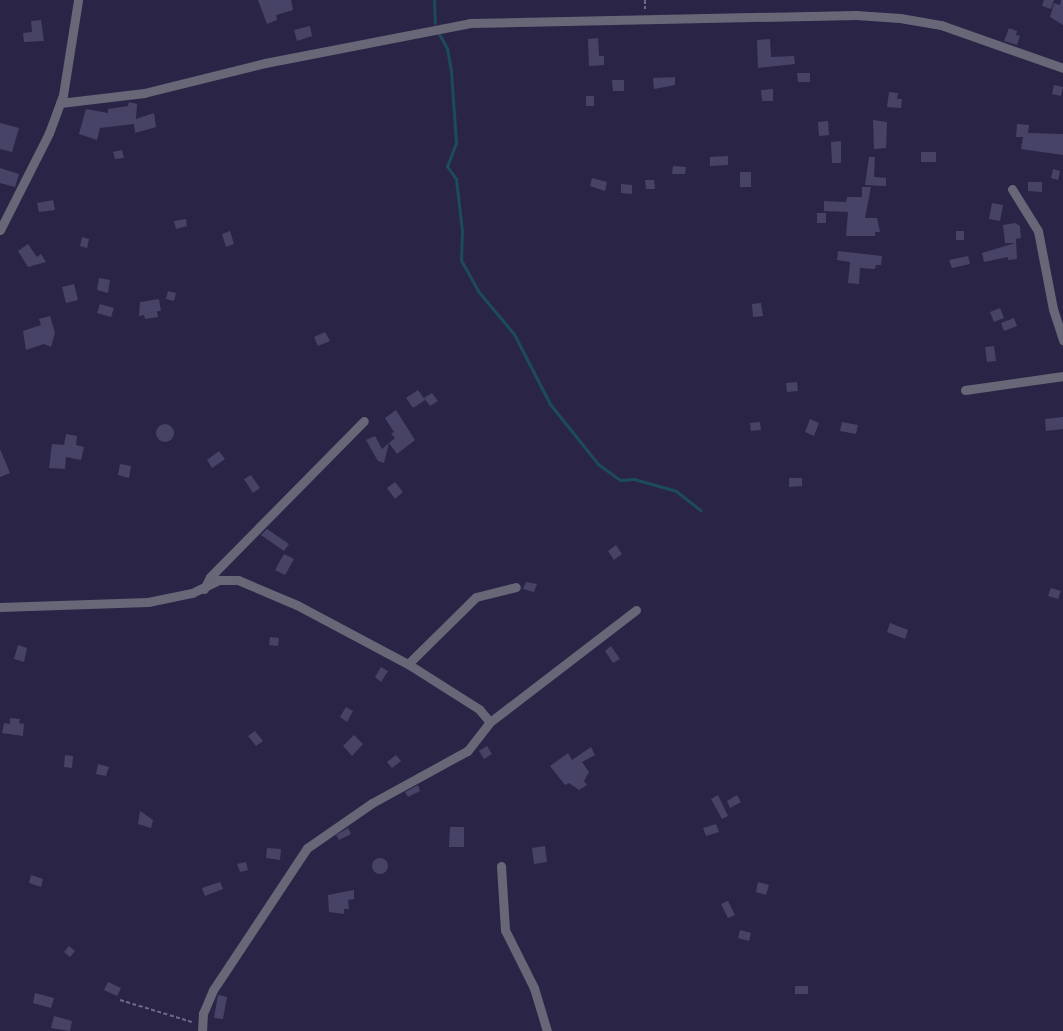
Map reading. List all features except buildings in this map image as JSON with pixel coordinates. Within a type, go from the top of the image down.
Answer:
[{"type":"street","points":[[0,230],[60,103],[68,78],[78,0]]},
{"type":"street","points":[[60,103],[144,92],[265,63],[470,23],[856,14],[892,17],[940,25],[1063,68]]},
{"type":"street","points":[[1012,189],[1038,231],[1053,309],[1063,340]]},
{"type":"street","points":[[965,390],[1063,376]]},
{"type":"street","points":[[204,589],[210,577],[364,421]]},
{"type":"street","points":[[0,607],[148,602],[204,589],[219,580],[238,580],[267,591],[408,664],[479,709],[490,722]]},
{"type":"street","points":[[408,664],[476,597],[516,587]]},
{"type":"street","points":[[202,1027],[213,990],[307,848],[372,804],[467,751],[490,722],[636,610]]},
{"type":"street","points":[[501,866],[505,930],[534,988],[547,1031]]},
{"type":"path","points":[[120,1000],[202,1027]]},
{"type":"waterway","points":[[434,0],[435,23]]},
{"type":"waterway","points":[[438,32],[447,48],[451,71],[456,143],[447,166],[456,179],[462,231],[461,260],[478,291],[514,334],[550,404],[598,464],[620,480],[634,479],[676,491],[700,510]]}]
